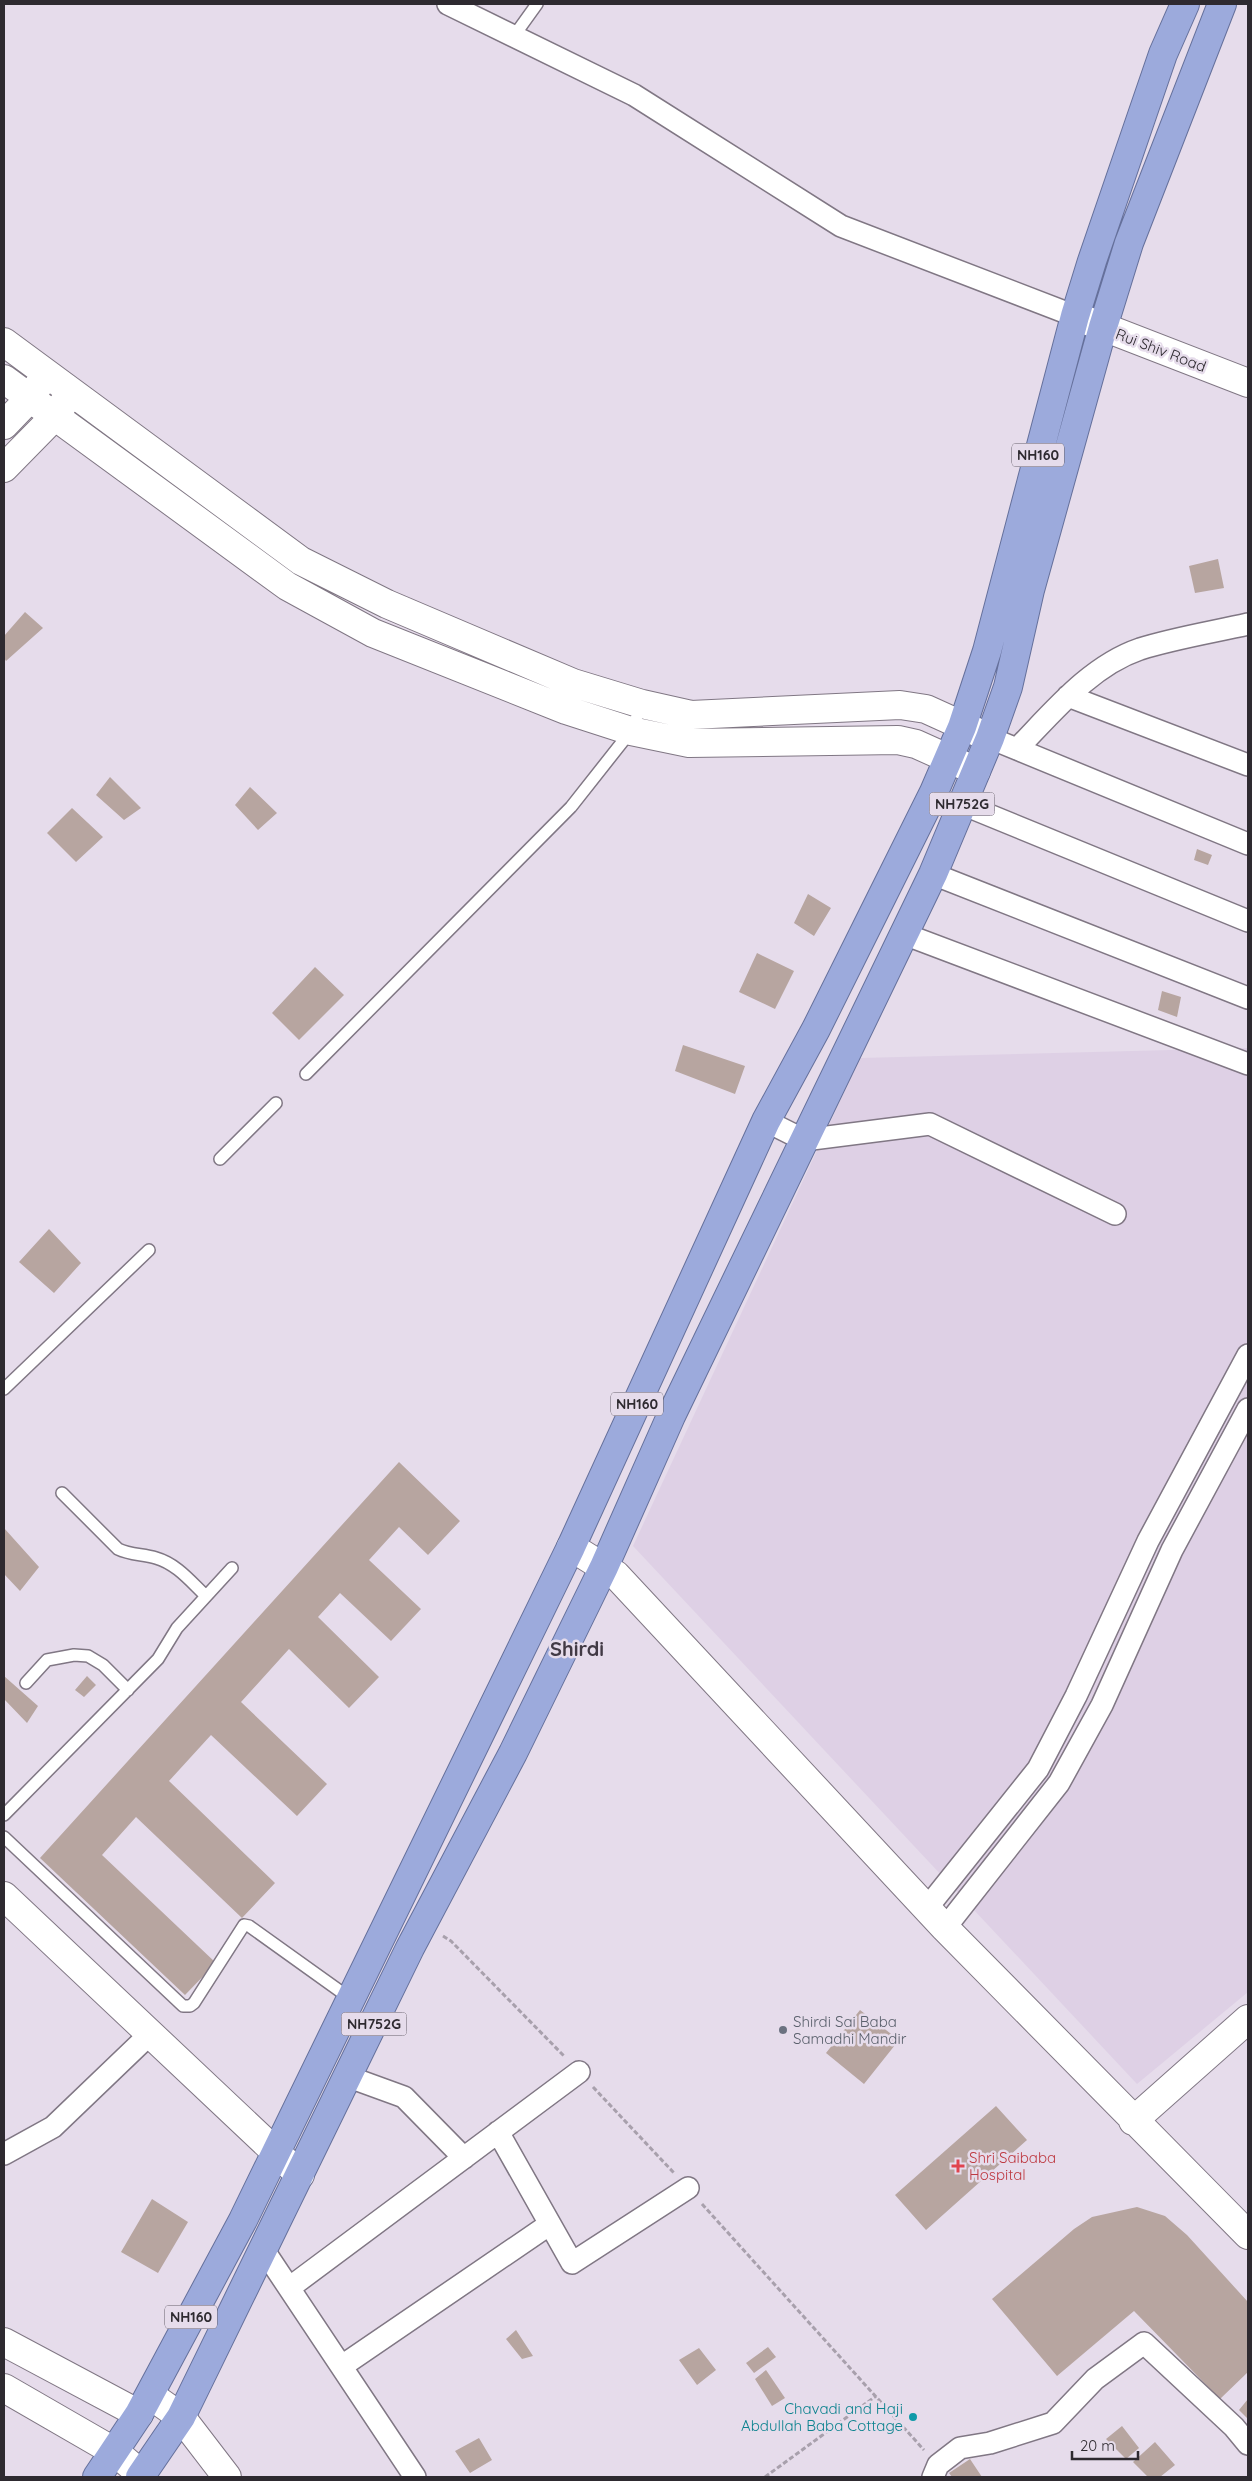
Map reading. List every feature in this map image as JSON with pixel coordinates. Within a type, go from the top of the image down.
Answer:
[{"type":"highway","name":"NH160","points":[[97,2477],[145,2404],[243,2220],[571,1547],[766,1121],[866,929],[949,758],[962,727],[986,651],[1075,316],[1163,54],[1185,4]]},
{"type":"highway","name":"NH752G","points":[[141,2476],[181,2417],[349,2077],[410,1948],[513,1753],[604,1567],[671,1416],[933,874],[990,738],[1008,687],[1030,590],[1103,327],[1130,243],[1222,4]]},
{"type":"street","points":[[448,4],[634,94],[841,226],[1075,316]]},
{"type":"street","name":"Rui Shiv Road","points":[[1075,316],[1248,383]]},
{"type":"street","points":[[4,342],[301,561],[387,604],[573,683],[642,704],[690,715],[900,705],[926,709],[962,727],[1248,844]]},
{"type":"street","points":[[4,425],[30,398],[46,373]]},
{"type":"street","points":[[4,379],[287,586],[373,633],[566,710],[631,730],[689,743],[898,740],[916,744],[976,771]]},
{"type":"street","points":[[4,468],[55,416],[71,391]]},
{"type":"street","points":[[1017,749],[1068,696],[1101,669],[1139,650],[1248,624]]},
{"type":"street","points":[[1068,696],[1248,765]]},
{"type":"street","points":[[962,804],[1248,922]]},
{"type":"street","points":[[933,874],[1248,998]]},
{"type":"street","points":[[904,934],[1248,1064]]},
{"type":"street","points":[[766,1121],[804,1140],[930,1124],[1115,1214]]},
{"type":"street","points":[[927,1908],[1038,1769],[1076,1696],[1148,1541],[1248,1355]]},
{"type":"street","points":[[945,1928],[1059,1782],[1102,1705],[1172,1550],[1248,1409]]},
{"type":"street","points":[[571,1547],[616,1575],[945,1928],[1133,2121],[1245,2227]]},
{"type":"street","points":[[4,1896],[300,2175]]},
{"type":"street","points":[[1133,2121],[1248,2019]]},
{"type":"street","points":[[7,2147],[53,2127],[150,2034]]},
{"type":"street","points":[[289,2288],[579,2072]]},
{"type":"street","points":[[349,2077],[404,2097],[464,2158]]},
{"type":"street","points":[[498,2132],[572,2262],[688,2188]]},
{"type":"street","points":[[342,2366],[550,2224]]},
{"type":"street","points":[[263,2249],[415,2477]]},
{"type":"street","points":[[4,2342],[145,2404],[181,2417],[227,2477]]},
{"type":"street","points":[[933,2477],[938,2465],[960,2448],[990,2442],[1053,2423],[1095,2379],[1144,2343],[1234,2427],[1248,2444]]},
{"type":"street","points":[[4,2388],[115,2452],[141,2476]]},
{"type":"lane","points":[[514,36],[537,4]]},
{"type":"lane","points":[[306,1074],[571,806],[631,730],[642,704]]},
{"type":"lane","points":[[220,1160],[276,1103]]},
{"type":"lane","points":[[4,1389],[149,1250]]},
{"type":"lane","points":[[62,1493],[118,1549],[128,1554],[155,1557],[169,1562],[206,1596]]},
{"type":"lane","points":[[4,1814],[158,1659],[177,1628],[232,1568]]},
{"type":"lane","points":[[26,1683],[47,1660],[74,1655],[88,1656],[103,1665],[128,1690]]},
{"type":"lane","points":[[4,1837],[183,2006],[190,2006],[194,2003],[244,1925],[249,1926],[351,1999]]},
{"type":"path","points":[[765,2477],[876,2396]]},
{"type":"shaded area","points":[[1248,1048],[1248,1992],[1137,2084],[633,1546],[860,1058]]},
{"type":"building","points":[[1218,559],[1224,588],[1195,593],[1189,566]]},
{"type":"building","points":[[25,612],[43,628],[6,661],[4,658],[4,636]]},
{"type":"building","points":[[110,777],[141,808],[124,820],[96,795]]},
{"type":"building","points":[[250,787],[277,813],[258,830],[235,805]]},
{"type":"building","points":[[72,808],[103,837],[76,862],[47,833]]},
{"type":"building","points":[[1197,849],[1212,855],[1208,865],[1194,860]]},
{"type":"building","points":[[808,894],[831,908],[814,936],[794,923]]},
{"type":"building","points":[[757,953],[794,971],[775,1009],[739,992]]},
{"type":"building","points":[[315,967],[344,995],[299,1040],[272,1013]]},
{"type":"building","points":[[1162,991],[1181,997],[1177,1017],[1158,1010]]},
{"type":"building","points":[[683,1045],[745,1066],[735,1094],[675,1071]]},
{"type":"building","points":[[49,1229],[81,1263],[54,1293],[19,1262]]},
{"type":"building","points":[[399,1462],[460,1521],[428,1555],[399,1527],[369,1560],[421,1609],[391,1641],[340,1593],[318,1617],[379,1677],[349,1708],[289,1649],[241,1702],[327,1784],[297,1816],[211,1735],[169,1781],[275,1883],[242,1918],[136,1817],[102,1855],[216,1963],[185,1995],[40,1858]]},
{"type":"building","points":[[4,1528],[39,1567],[20,1591],[4,1574]]},
{"type":"building","points":[[4,1676],[38,1706],[27,1723],[4,1699]]},
{"type":"building","points":[[87,1676],[96,1685],[84,1697],[75,1690]]},
{"type":"building","points":[[860,2010],[899,2040],[864,2084],[826,2053]]},
{"type":"building","points":[[996,2106],[1027,2140],[926,2230],[895,2195]]},
{"type":"building","points":[[152,2199],[188,2222],[158,2273],[121,2252]]},
{"type":"building","points":[[1137,2207],[1165,2216],[1187,2235],[1248,2302],[1248,2372],[1220,2399],[1134,2311],[1057,2376],[992,2299],[1074,2229],[1092,2217]]},
{"type":"building","points":[[516,2330],[533,2356],[522,2359],[506,2339]]},
{"type":"building","points":[[768,2347],[776,2357],[754,2373],[746,2363]]},
{"type":"building","points":[[699,2348],[716,2370],[697,2385],[679,2360]]},
{"type":"building","points":[[766,2370],[785,2398],[772,2406],[755,2379]]},
{"type":"building","points":[[1248,2399],[1248,2419],[1239,2410]]},
{"type":"building","points":[[1122,2426],[1139,2448],[1126,2459],[1106,2439]]},
{"type":"building","points":[[479,2438],[492,2460],[470,2473],[455,2451]]},
{"type":"building","points":[[1155,2442],[1175,2465],[1160,2477],[1148,2477],[1133,2462]]},
{"type":"building","points":[[970,2459],[982,2477],[952,2477],[949,2473]]},
{"type":"place","name":"Shirdi Sai Baba Samadhi Mandir","points":[[783,2030]]},
{"type":"place","name":"Shri Saibaba Hospital","points":[[958,2166]]},
{"type":"place","name":"Chavadi and Haji Abdullah Baba Cottage","points":[[913,2417]]},
{"type":"district","name":"Shirdi","points":[[577,1648]]}]
